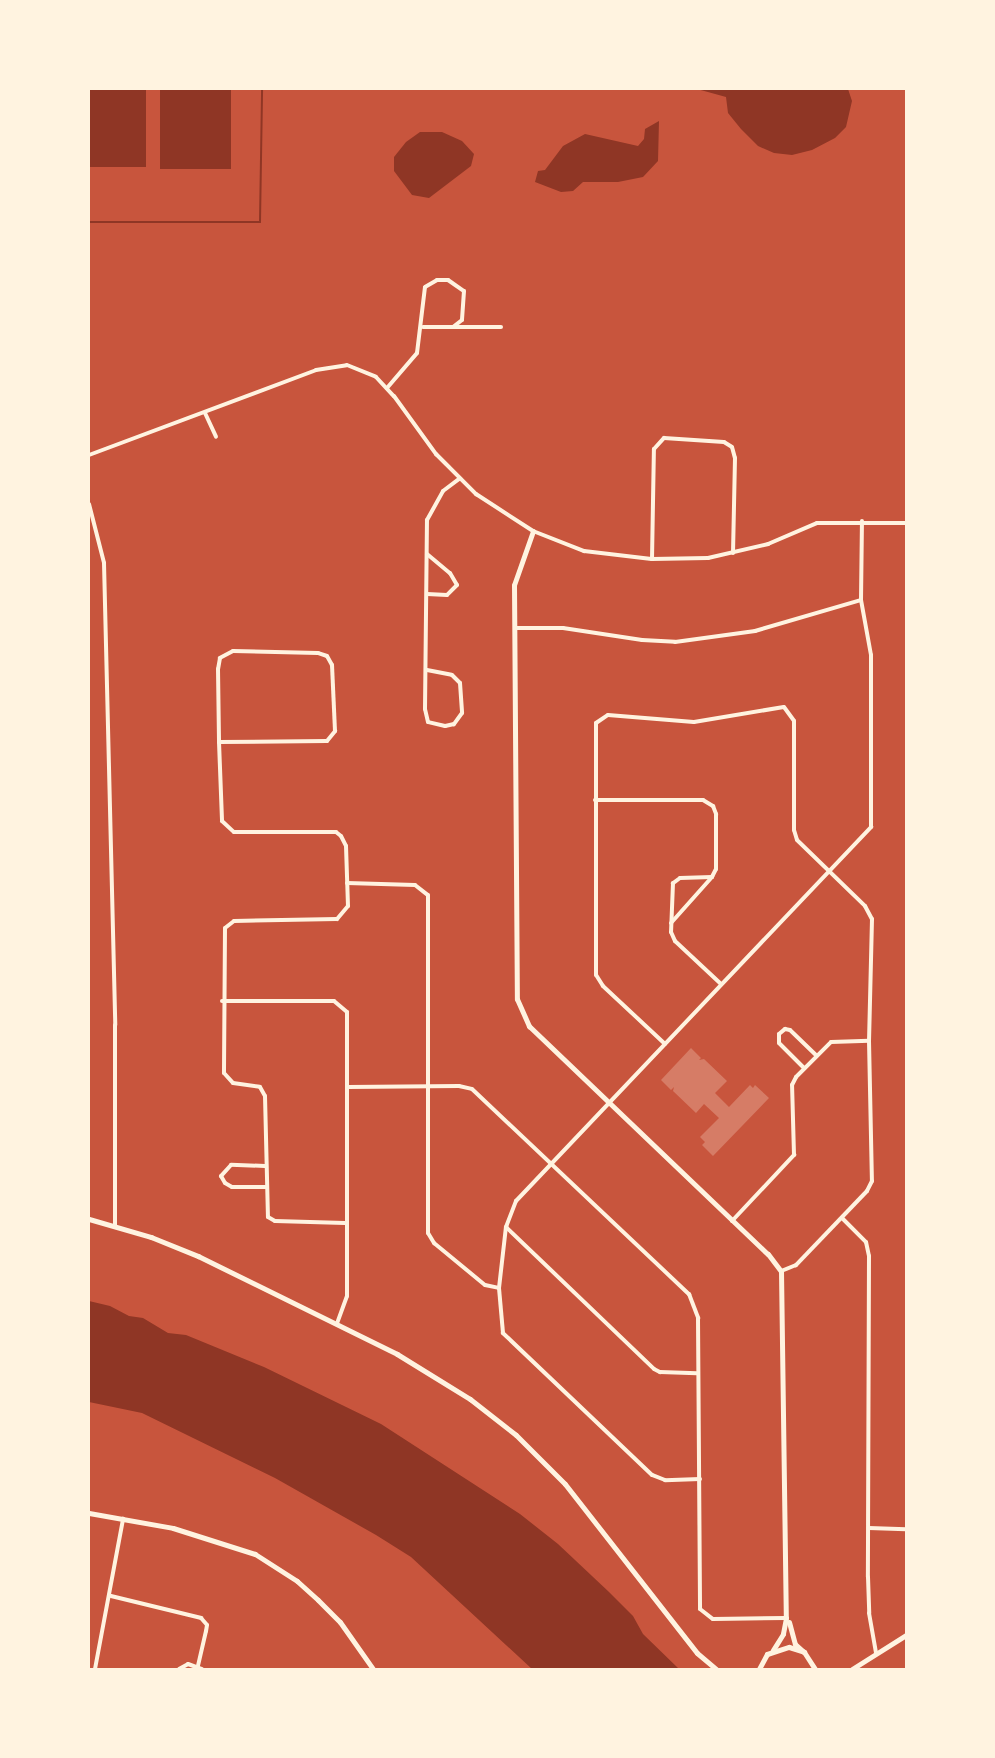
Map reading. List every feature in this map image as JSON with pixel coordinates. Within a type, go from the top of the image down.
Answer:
[{"type":"street","points":[[387,388],[417,353],[423,326],[425,287],[437,280],[448,280],[464,291],[465,304],[462,320],[453,327]]},
{"type":"street","points":[[423,326],[501,327]]},
{"type":"street","points":[[89,455],[333,365],[358,367],[387,388],[436,454],[476,494],[533,531],[584,551],[652,559],[733,553],[768,544],[817,523],[906,523]]},
{"type":"street","points":[[205,413],[216,437]]},
{"type":"street","points":[[652,559],[654,448],[664,438],[724,442],[732,447],[735,458],[733,553]]},
{"type":"street","points":[[427,670],[457,678],[462,713],[454,724],[446,726],[428,722],[427,670],[428,520],[434,503],[443,490],[460,478]]},
{"type":"street","points":[[89,504],[104,563],[115,1025],[115,1226]]},
{"type":"street","points":[[700,1479],[665,1480],[652,1475],[508,1339],[500,1325],[498,1288],[506,1227],[511,1207],[721,984],[830,872],[871,826],[871,655],[861,600],[862,522]]},
{"type":"street","points":[[533,531],[514,585],[517,999],[529,1026],[732,1221],[781,1271],[789,1628],[795,1644],[804,1652],[816,1668]]},
{"type":"street","points":[[428,554],[450,573],[458,585],[448,594],[428,594]]},
{"type":"street","points":[[515,628],[563,628],[642,640],[675,642],[755,632],[861,600]]},
{"type":"street","points":[[219,742],[327,741],[335,731],[332,664],[327,656],[318,653],[233,651],[220,658],[218,669],[219,742],[222,821],[228,830],[336,832],[346,846],[348,906],[337,919],[234,921],[229,924],[224,934],[222,1001],[224,1073],[233,1083],[260,1087],[266,1096],[266,1211],[275,1221],[345,1223]]},
{"type":"street","points":[[664,1044],[603,986],[596,975],[594,730],[600,718],[608,715],[694,722],[784,707],[794,721],[795,835],[865,906],[872,919],[869,1041],[872,1181],[842,1218],[796,1264],[781,1271]]},
{"type":"street","points":[[595,800],[709,802],[716,814],[716,869],[671,923]]},
{"type":"street","points":[[712,876],[676,879],[672,887],[671,923],[675,941],[721,984]]},
{"type":"street","points":[[347,883],[415,885],[428,895],[428,1233],[434,1243],[485,1285],[498,1288]]},
{"type":"street","points":[[222,1001],[340,1004],[347,1012],[348,1087],[345,1223],[347,1296],[337,1324]]},
{"type":"street","points":[[804,1068],[779,1042],[779,1034],[786,1028],[790,1030],[816,1055]]},
{"type":"street","points":[[732,1221],[794,1155],[792,1085],[804,1068],[832,1042],[869,1041]]},
{"type":"street","points":[[348,1087],[428,1086],[472,1089],[689,1294],[698,1318],[700,1604],[703,1614],[713,1619],[786,1618]]},
{"type":"street","points":[[265,1166],[231,1165],[222,1176],[225,1183],[232,1187],[266,1187]]},
{"type":"street","points":[[842,1218],[866,1242],[870,1256],[869,1613],[876,1652]]},
{"type":"street","points":[[89,1219],[115,1226],[198,1256],[337,1324],[448,1384],[516,1435],[591,1515],[697,1653],[716,1669]]},
{"type":"street","points":[[506,1227],[654,1369],[660,1372],[697,1373]]},
{"type":"street","points":[[89,1513],[213,1539],[255,1554],[297,1582],[340,1622],[373,1669]]},
{"type":"street","points":[[95,1669],[111,1596],[123,1519]]},
{"type":"street","points":[[869,1528],[906,1529]]},
{"type":"street","points":[[758,1668],[783,1634],[786,1618],[786,1537]]},
{"type":"street","points":[[111,1596],[201,1618],[207,1624],[200,1668],[188,1664],[179,1669]]},
{"type":"street","points":[[852,1669],[876,1652],[906,1635]]},
{"type":"street","points":[[773,1650],[789,1647],[804,1652]]},
{"type":"shaded area","points":[[89,89],[146,89],[146,167],[89,167]]},
{"type":"shaded area","points":[[160,89],[231,89],[231,169],[160,169]]},
{"type":"shaded area","points":[[697,89],[848,89],[852,101],[846,127],[835,138],[812,150],[792,155],[774,153],[758,146],[728,113],[726,97]]},
{"type":"shaded area","points":[[659,121],[658,161],[643,177],[618,182],[583,182],[573,191],[561,192],[535,182],[538,171],[545,170],[563,146],[585,134],[638,146],[644,139],[645,129]]},
{"type":"shaded area","points":[[420,132],[442,132],[462,141],[474,154],[471,166],[429,198],[412,195],[394,171],[394,157],[406,142]]},
{"type":"shaded area","points":[[89,1301],[110,1306],[129,1316],[143,1318],[168,1333],[186,1335],[264,1367],[381,1424],[520,1514],[558,1544],[633,1616],[643,1634],[679,1669],[532,1669],[411,1557],[376,1535],[275,1478],[142,1413],[89,1402]]},
{"type":"building","points":[[691,1048],[701,1058],[699,1060],[704,1059],[727,1081],[715,1093],[729,1107],[750,1085],[753,1088],[755,1085],[769,1098],[713,1156],[702,1145],[705,1142],[700,1137],[719,1118],[704,1104],[696,1113],[673,1091],[674,1087],[671,1090],[661,1080]]},
{"type":"waterway","points":[[89,222],[260,222],[262,89]]}]
